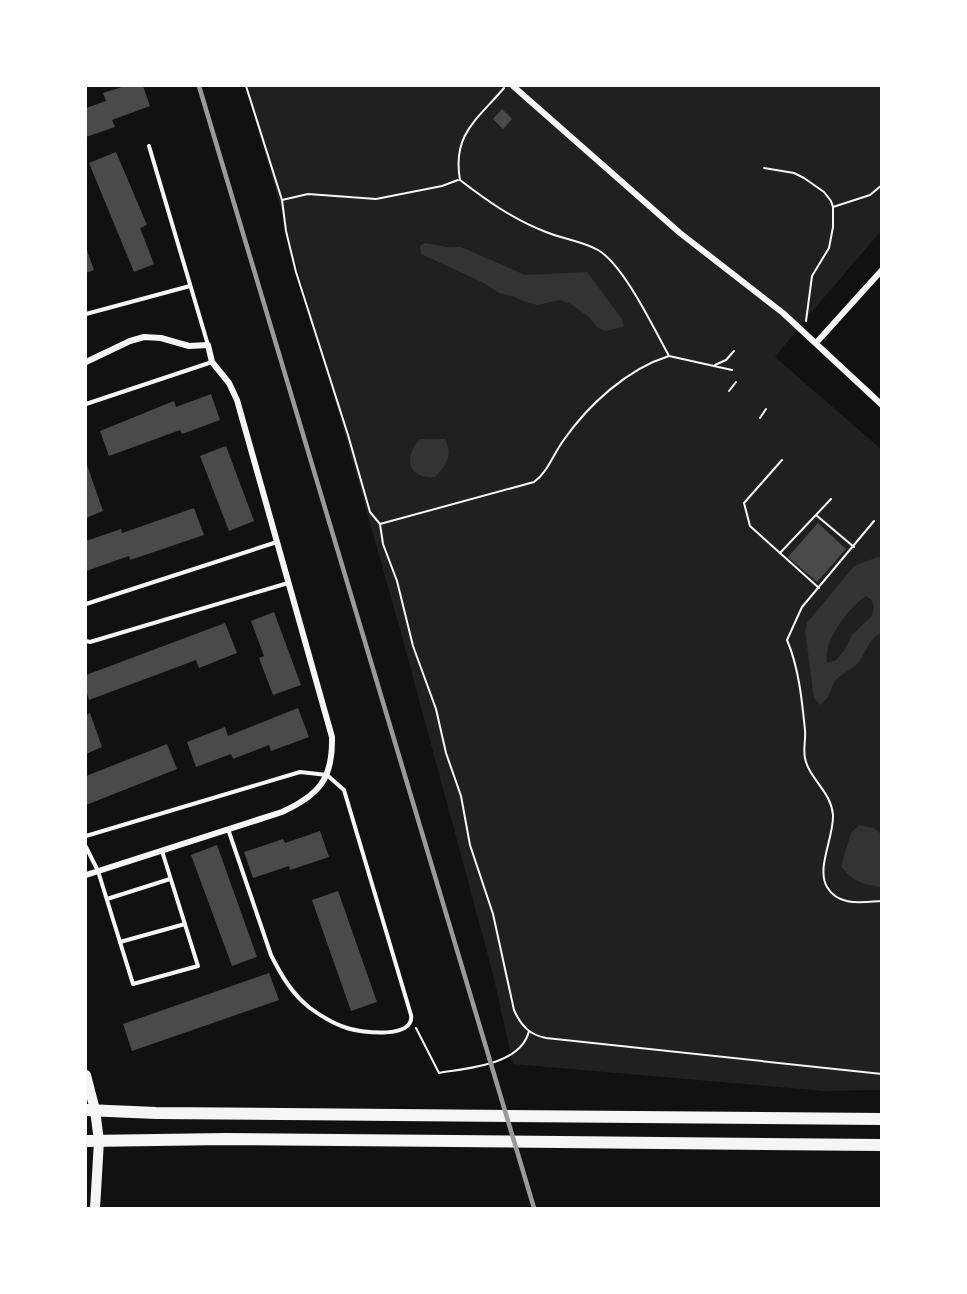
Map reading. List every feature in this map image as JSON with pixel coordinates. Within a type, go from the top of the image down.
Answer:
[{"type":"main road","points":[[86,1075],[91,1110],[99,1141],[95,1209]]},
{"type":"main road","points":[[91,1110],[156,1113],[882,1119]]},
{"type":"main road","points":[[86,1141],[237,1139],[882,1145]]},
{"type":"street","points":[[513,86],[680,233],[800,328],[882,405]]},
{"type":"street","points":[[816,343],[881,271]]},
{"type":"street","points":[[86,362],[130,341],[144,337],[160,338],[189,346],[208,345],[212,362],[229,383],[237,400],[332,737],[327,775],[313,795],[301,803],[282,812],[86,875]]},
{"type":"lane","points":[[149,146],[208,345]]},
{"type":"lane","points":[[86,314],[190,286]]},
{"type":"lane","points":[[86,404],[212,362]]},
{"type":"lane","points":[[86,604],[277,543]]},
{"type":"lane","points":[[86,641],[90,642],[288,583]]},
{"type":"lane","points":[[86,836],[300,772],[327,775],[344,790],[412,1021],[406,1028],[374,1033],[349,1029],[321,1015],[297,995],[279,972],[271,955],[228,829]]},
{"type":"lane","points":[[86,847],[98,871],[133,984],[198,966],[162,850]]},
{"type":"lane","points":[[107,899],[171,879]]},
{"type":"lane","points":[[120,942],[185,924]]},
{"type":"path","points":[[246,86],[282,200],[286,231],[296,272],[370,512],[380,524],[383,543],[397,581],[413,646],[436,709],[446,753],[461,796],[470,845],[492,914],[514,1010],[519,1022],[536,1036],[570,1041],[882,1074]]},
{"type":"path","points":[[506,86],[463,139],[457,163],[460,180],[528,225],[599,250],[611,261],[635,295],[669,356]]},
{"type":"path","points":[[764,168],[794,173],[804,178],[824,192],[833,207],[833,227],[829,248],[812,276],[809,309],[806,321],[800,328]]},
{"type":"path","points":[[282,200],[308,194],[376,199],[442,186],[460,180]]},
{"type":"path","points":[[833,207],[870,195],[882,185]]},
{"type":"path","points":[[714,366],[726,360],[734,351]]},
{"type":"path","points":[[380,524],[534,482],[543,476],[568,433],[599,399],[651,361],[669,356],[732,370]]},
{"type":"path","points":[[729,391],[736,382]]},
{"type":"path","points":[[760,418],[766,410]]},
{"type":"path","points":[[782,459],[744,503],[750,526],[819,588]]},
{"type":"path","points":[[780,553],[831,499]]},
{"type":"path","points":[[816,514],[854,547]]},
{"type":"path","points":[[873,521],[854,547],[802,607],[788,640],[803,712],[805,758],[808,767],[827,794],[833,817],[824,880],[828,888],[840,900],[882,901]]},
{"type":"path","points":[[412,1021],[439,1073],[501,1061],[526,1042],[529,1031]]},
{"type":"shaded area","points":[[246,86],[881,86],[881,231],[775,357],[881,449],[881,1090],[824,1091],[513,1064],[493,974],[400,629]]},
{"type":"shaded area","points":[[425,243],[461,247],[525,275],[587,272],[622,319],[623,327],[605,331],[597,327],[589,317],[571,304],[560,300],[537,305],[499,293],[482,282],[421,254],[420,246]]},
{"type":"shaded area","points":[[420,439],[445,439],[448,459],[435,477],[418,474],[411,466],[411,453]]},
{"type":"shaded area","points":[[878,557],[882,558],[881,633],[870,642],[858,663],[835,681],[829,696],[820,705],[814,698],[805,630],[807,623],[854,566]],"holes":[[[866,596],[871,599],[874,607],[872,616],[852,635],[844,651],[836,660],[827,663],[829,645],[838,626],[859,601]]]},
{"type":"shaded area","points":[[859,825],[874,828],[881,834],[881,887],[869,885],[849,876],[841,866],[851,833]]},
{"type":"building","points":[[125,86],[143,86],[150,106],[112,120],[115,127],[86,137],[86,108],[106,101],[103,93]]},
{"type":"building","points":[[502,109],[512,119],[503,129],[493,119]]},
{"type":"building","points":[[116,152],[147,225],[140,228],[154,264],[134,272],[89,163]]},
{"type":"building","points":[[86,248],[94,270],[86,273]]},
{"type":"building","points":[[211,394],[220,420],[182,434],[180,430],[109,456],[100,431],[174,401],[176,407]]},
{"type":"building","points":[[226,446],[254,521],[229,531],[200,456]]},
{"type":"building","points":[[86,462],[103,511],[86,518]]},
{"type":"building","points":[[194,508],[204,535],[130,560],[129,556],[86,571],[86,541],[121,529],[122,533]]},
{"type":"building","points":[[818,523],[846,549],[817,582],[788,557]]},
{"type":"building","points":[[274,612],[301,685],[273,695],[259,658],[264,656],[251,621]]},
{"type":"building","points":[[225,623],[237,653],[199,668],[196,660],[89,700],[86,675]]},
{"type":"building","points":[[298,708],[309,737],[271,751],[269,745],[233,759],[231,754],[196,767],[187,742],[225,727],[228,736]]},
{"type":"building","points":[[90,713],[102,747],[86,754],[86,715]]},
{"type":"building","points":[[167,744],[177,769],[86,805],[86,776]]},
{"type":"building","points":[[320,831],[329,857],[290,870],[289,866],[253,878],[244,852],[283,839],[285,843]]},
{"type":"building","points":[[217,845],[257,957],[232,966],[191,855]]},
{"type":"building","points":[[338,891],[377,1002],[351,1011],[312,900]]},
{"type":"building","points":[[269,973],[279,1000],[132,1051],[123,1024]]},
{"type":"railway","points":[[199,86],[534,1208]]}]
